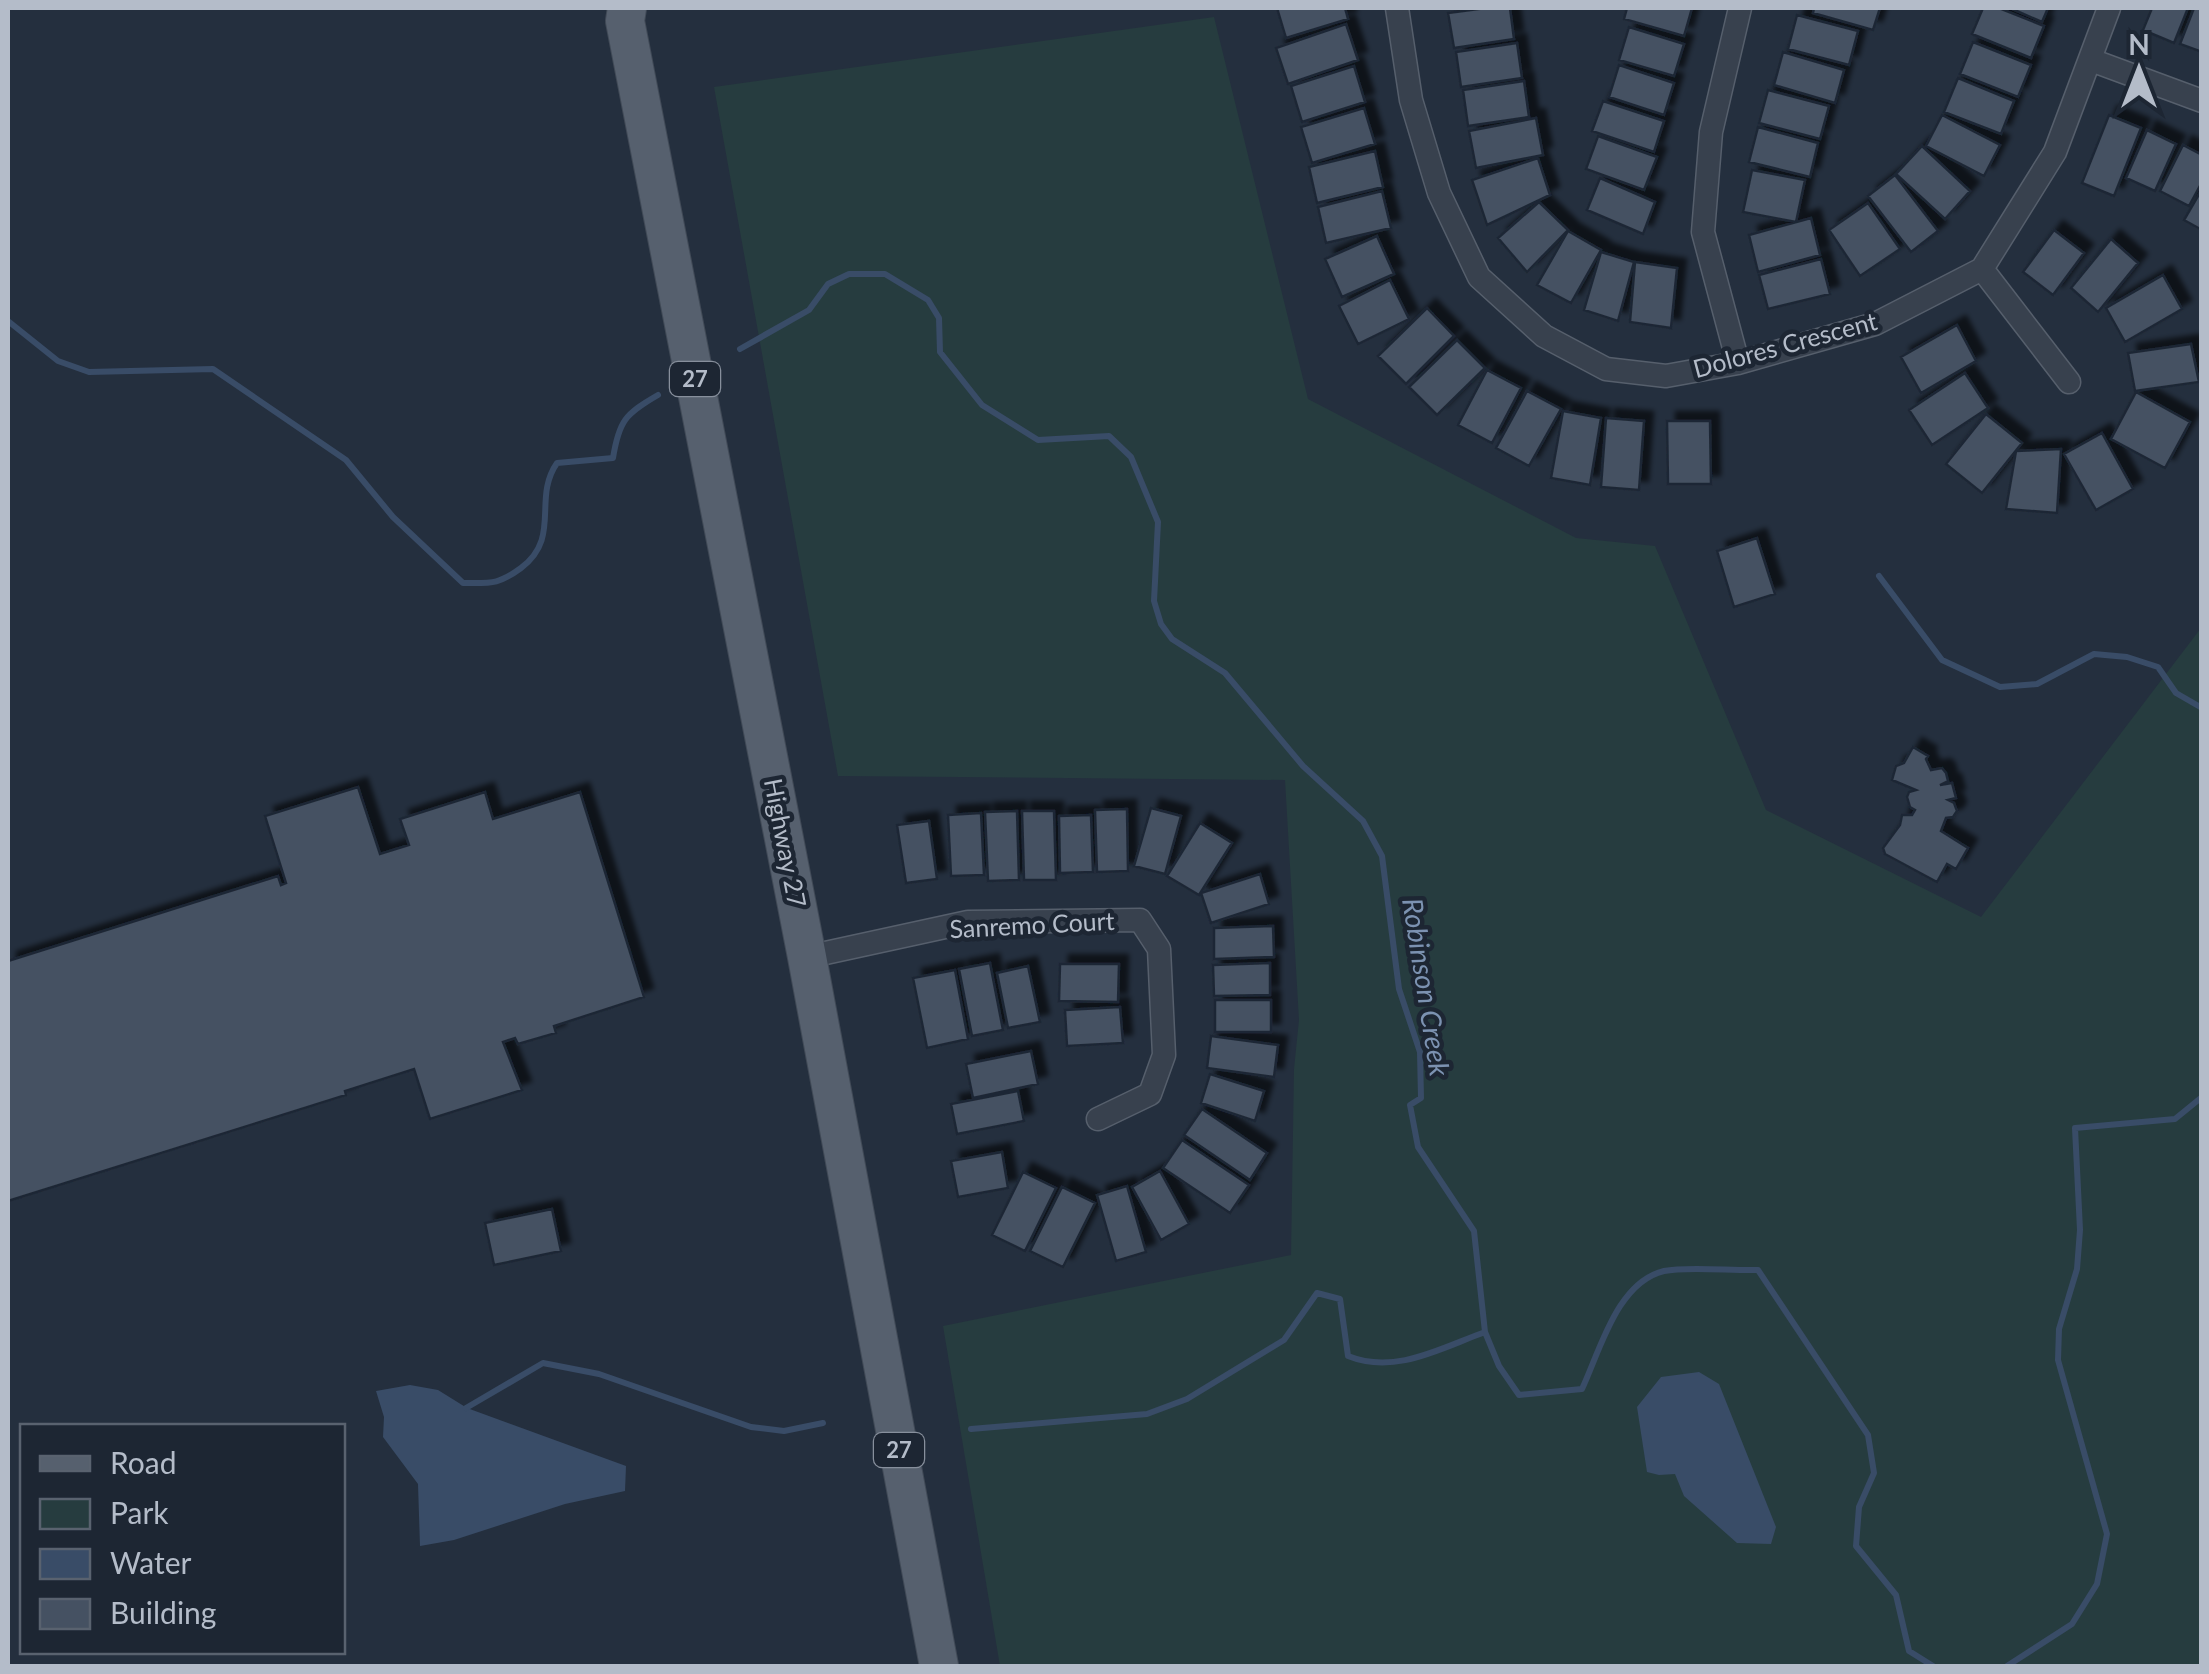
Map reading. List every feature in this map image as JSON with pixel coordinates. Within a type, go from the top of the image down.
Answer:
[{"type":"main road","name":"Highway 27","points":[[623,12],[940,1666]]},
{"type":"street","name":"Dolores Crescent","points":[[1397,8],[1417,119],[1440,193],[1478,277],[1544,336],[1606,369],[1666,376],[1738,363],[1874,324],[1982,269]]},
{"type":"street","points":[[1738,363],[1703,232],[1711,132],[1740,8]]},
{"type":"street","points":[[2069,382],[1982,269],[2055,152],[2109,8]]},
{"type":"street","points":[[2091,60],[2202,101]]},
{"type":"street","name":"Sanremo Court","points":[[807,957],[968,922],[1140,920],[1159,950],[1164,1055],[1150,1094],[1098,1119]]},
{"type":"green space","points":[[1214,17],[1308,399],[1576,538],[1655,546],[1766,810],[1981,917],[2201,628],[2201,1666],[1000,1666],[943,1326],[1291,1255],[1294,1069],[1299,1020],[1285,780],[838,776],[714,87]]},
{"type":"water","points":[[1699,1372],[1719,1384],[1776,1527],[1771,1544],[1737,1543],[1684,1496],[1675,1474],[1647,1472],[1637,1407],[1661,1377]]},
{"type":"water","points":[[410,1385],[438,1390],[467,1408],[626,1466],[625,1491],[565,1504],[454,1540],[420,1546],[418,1484],[383,1437],[384,1417],[376,1391]]},
{"type":"building","points":[[1277,8],[1345,8],[1348,19],[1286,38]]},
{"type":"building","points":[[1510,8],[1514,39],[1454,48],[1448,13]]},
{"type":"building","points":[[1627,8],[1692,8],[1684,36],[1624,19]]},
{"type":"building","points":[[1814,8],[1880,8],[1873,30],[1813,13]]},
{"type":"building","points":[[1983,8],[1999,8],[2044,26],[2031,58],[1972,34]]},
{"type":"building","points":[[2010,8],[2048,8],[2042,22]]},
{"type":"building","points":[[2152,8],[2188,8],[2174,43],[2143,30]]},
{"type":"building","points":[[2194,8],[2202,8],[2202,52],[2180,44]]},
{"type":"building","points":[[1797,15],[1858,31],[1849,65],[1788,49]]},
{"type":"building","points":[[1346,24],[1358,60],[1288,84],[1276,48]]},
{"type":"building","points":[[1629,27],[1684,44],[1674,76],[1619,60]]},
{"type":"building","points":[[1973,42],[2031,65],[2018,97],[1960,74]]},
{"type":"building","points":[[1517,43],[1522,78],[1461,87],[1456,52]]},
{"type":"building","points":[[1783,52],[1844,70],[1835,103],[1774,85]]},
{"type":"building","points":[[1619,65],[1674,83],[1664,115],[1609,97]]},
{"type":"building","points":[[1354,66],[1365,102],[1302,122],[1291,86]]},
{"type":"building","points":[[1958,78],[2014,101],[2001,134],[1944,112]]},
{"type":"building","points":[[1524,81],[1529,117],[1468,126],[1463,90]]},
{"type":"building","points":[[1768,90],[1829,106],[1820,139],[1759,123]]},
{"type":"building","points":[[1603,101],[1664,121],[1654,152],[1592,131]]},
{"type":"building","points":[[1364,108],[1375,144],[1312,163],[1301,127]]},
{"type":"building","points":[[1942,115],[2000,145],[1984,176],[1926,146]]},
{"type":"building","points":[[2109,115],[2141,128],[2114,196],[2082,183]]},
{"type":"building","points":[[1536,118],[1543,155],[1476,168],[1469,131]]},
{"type":"building","points":[[1758,127],[1818,143],[1810,177],[1749,162]]},
{"type":"building","points":[[2147,130],[2176,144],[2155,191],[2126,178]]},
{"type":"building","points":[[1598,136],[1657,157],[1644,190],[1586,169]]},
{"type":"building","points":[[2183,145],[2202,155],[2202,182],[2189,206],[2160,191]]},
{"type":"building","points":[[1922,146],[1970,191],[1945,219],[1896,174]]},
{"type":"building","points":[[1375,151],[1383,187],[1317,203],[1309,167]]},
{"type":"building","points":[[1538,158],[1550,195],[1487,225],[1472,180]]},
{"type":"building","points":[[1752,170],[1805,180],[1796,222],[1743,212]]},
{"type":"building","points":[[1895,175],[1938,231],[1911,252],[1868,196]]},
{"type":"building","points":[[1600,178],[1655,202],[1643,234],[1587,210]]},
{"type":"building","points":[[2202,189],[2202,230],[2184,220]]},
{"type":"building","points":[[1382,191],[1391,228],[1326,243],[1318,207]]},
{"type":"building","points":[[1539,202],[1568,230],[1527,272],[1498,238]]},
{"type":"building","points":[[1868,203],[1900,249],[1860,276],[1829,230]]},
{"type":"building","points":[[1811,218],[1820,255],[1758,272],[1749,235]]},
{"type":"building","points":[[2054,230],[2084,253],[2053,295],[2023,272]]},
{"type":"building","points":[[1568,231],[1601,250],[1571,303],[1537,285]]},
{"type":"building","points":[[1377,236],[1394,274],[1342,297],[1325,259]]},
{"type":"building","points":[[2111,239],[2138,263],[2098,312],[2071,288]]},
{"type":"building","points":[[1601,252],[1634,262],[1618,321],[1584,310]]},
{"type":"building","points":[[1821,259],[1830,294],[1768,309],[1759,275]]},
{"type":"building","points":[[1635,262],[1677,268],[1671,328],[1630,322]]},
{"type":"building","points":[[2163,275],[2182,309],[2125,342],[2106,308]]},
{"type":"building","points":[[1390,280],[1409,319],[1358,344],[1339,306]]},
{"type":"building","points":[[1427,308],[1454,336],[1406,384],[1378,356]]},
{"type":"building","points":[[1957,325],[1976,361],[1921,393],[1901,357]]},
{"type":"building","points":[[1457,340],[1485,368],[1437,415],[1409,387]]},
{"type":"building","points":[[2191,344],[2199,382],[2135,391],[2128,353]]},
{"type":"building","points":[[1487,370],[1521,388],[1492,443],[1458,425]]},
{"type":"building","points":[[1965,373],[1988,408],[1932,445],[1909,410]]},
{"type":"building","points":[[1527,391],[1561,409],[1529,466],[1496,448]]},
{"type":"building","points":[[2136,392],[2190,422],[2165,468],[2111,439]]},
{"type":"building","points":[[1563,411],[1601,418],[1590,485],[1551,478]]},
{"type":"building","points":[[1986,414],[2022,443],[1982,493],[1946,464]]},
{"type":"building","points":[[1606,418],[1644,421],[1639,490],[1601,487]]},
{"type":"building","points":[[1667,421],[1710,421],[1711,484],[1668,484]]},
{"type":"building","points":[[2102,433],[2133,489],[2096,510],[2064,454]]},
{"type":"building","points":[[2061,449],[2057,513],[2006,509],[2016,451]]},
{"type":"building","points":[[1757,538],[1775,594],[1734,607],[1717,551]]},
{"type":"building","points":[[1913,747],[1928,756],[1931,770],[1942,768],[1946,773],[1948,781],[1940,785],[1952,783],[1956,798],[1948,800],[1957,811],[1946,818],[1941,831],[1968,848],[1956,869],[1947,864],[1937,882],[1885,854],[1883,848],[1900,825],[1902,815],[1912,815],[1915,810],[1907,797],[1916,790],[1892,780],[1896,766],[1904,763]]},
{"type":"building","points":[[358,787],[380,854],[409,845],[400,819],[485,792],[493,819],[580,792],[644,997],[554,1026],[556,1033],[518,1044],[515,1038],[503,1042],[522,1090],[430,1119],[414,1069],[345,1091],[346,1095],[8,1201],[8,961],[278,876],[281,885],[286,883],[265,816]]},
{"type":"building","points":[[1151,808],[1181,816],[1165,874],[1134,866]]},
{"type":"building","points":[[1127,809],[1128,871],[1097,872],[1095,810]]},
{"type":"building","points":[[1017,811],[1019,880],[988,881],[985,812]]},
{"type":"building","points":[[1022,811],[1054,811],[1056,880],[1024,880]]},
{"type":"building","points":[[981,813],[984,875],[951,876],[948,815]]},
{"type":"building","points":[[1091,815],[1093,872],[1060,873],[1059,816]]},
{"type":"building","points":[[929,821],[937,879],[906,883],[897,825]]},
{"type":"building","points":[[1200,823],[1232,843],[1199,895],[1167,876]]},
{"type":"building","points":[[1260,874],[1269,904],[1211,923],[1201,893]]},
{"type":"building","points":[[1273,926],[1274,957],[1214,959],[1214,928]]},
{"type":"building","points":[[990,963],[1003,1030],[972,1036],[959,969]]},
{"type":"building","points":[[1270,963],[1270,995],[1214,996],[1213,965]]},
{"type":"building","points":[[1060,964],[1119,964],[1118,1002],[1059,1001]]},
{"type":"building","points":[[1028,966],[1040,1022],[1008,1028],[997,973]]},
{"type":"building","points":[[955,970],[968,1039],[927,1048],[913,978]]},
{"type":"building","points":[[1215,1000],[1271,1000],[1271,1032],[1215,1032]]},
{"type":"building","points":[[1120,1007],[1123,1043],[1067,1046],[1065,1010]]},
{"type":"building","points":[[1211,1036],[1278,1045],[1274,1077],[1207,1068]]},
{"type":"building","points":[[1031,1051],[1038,1084],[973,1098],[966,1064]]},
{"type":"building","points":[[1210,1074],[1264,1091],[1255,1121],[1201,1103]]},
{"type":"building","points":[[1018,1091],[1024,1121],[957,1134],[951,1104]]},
{"type":"building","points":[[1202,1109],[1267,1153],[1250,1180],[1184,1135]]},
{"type":"building","points":[[1182,1140],[1249,1185],[1230,1213],[1163,1168]]},
{"type":"building","points":[[1002,1152],[1008,1188],[958,1197],[951,1161]]},
{"type":"building","points":[[1160,1171],[1189,1224],[1161,1240],[1132,1187]]},
{"type":"building","points":[[1023,1172],[1056,1188],[1025,1251],[992,1235]]},
{"type":"building","points":[[1127,1186],[1146,1252],[1116,1261],[1097,1195]]},
{"type":"building","points":[[1062,1187],[1095,1203],[1063,1267],[1030,1251]]},
{"type":"building","points":[[552,1209],[561,1251],[494,1265],[485,1223]]},
{"type":"waterway","name":"Robinson Creek","points":[[740,349],[809,310],[828,284],[849,274],[885,274],[928,300],[939,318],[940,352],[982,405],[1038,440],[1109,436],[1131,457],[1158,522],[1154,601],[1161,624],[1172,639],[1225,673],[1303,766],[1363,821],[1382,856],[1399,989],[1420,1052],[1421,1098],[1410,1105],[1418,1147],[1474,1231],[1485,1332],[1499,1366],[1519,1395],[1582,1389],[1622,1303],[1648,1278],[1674,1270],[1758,1270],[1868,1435],[1874,1473],[1859,1507],[1856,1546],[1896,1595],[1909,1651],[1933,1666]]},
{"type":"waterway","name":"Robinson Creek","points":[[8,321],[58,361],[89,372],[213,369],[346,460],[393,517],[463,583],[494,582],[521,568],[540,544],[547,490],[557,463],[613,458],[625,420],[658,395]]},
{"type":"waterway","points":[[1879,576],[1942,660],[2000,687],[2037,684],[2094,654],[2127,657],[2158,667],[2176,693],[2202,708]]},
{"type":"waterway","name":"Robinson Creek","points":[[2007,1666],[2072,1624],[2097,1584],[2107,1534],[2058,1360],[2059,1329],[2077,1269],[2080,1230],[2075,1128],[2175,1119],[2202,1097]]},
{"type":"waterway","points":[[971,1429],[1147,1414],[1187,1399],[1284,1340],[1317,1293],[1340,1299],[1348,1356],[1366,1361],[1383,1363],[1418,1357],[1485,1332]]},
{"type":"waterway","points":[[466,1408],[543,1363],[599,1374],[751,1427],[784,1431],[823,1423]]}]
